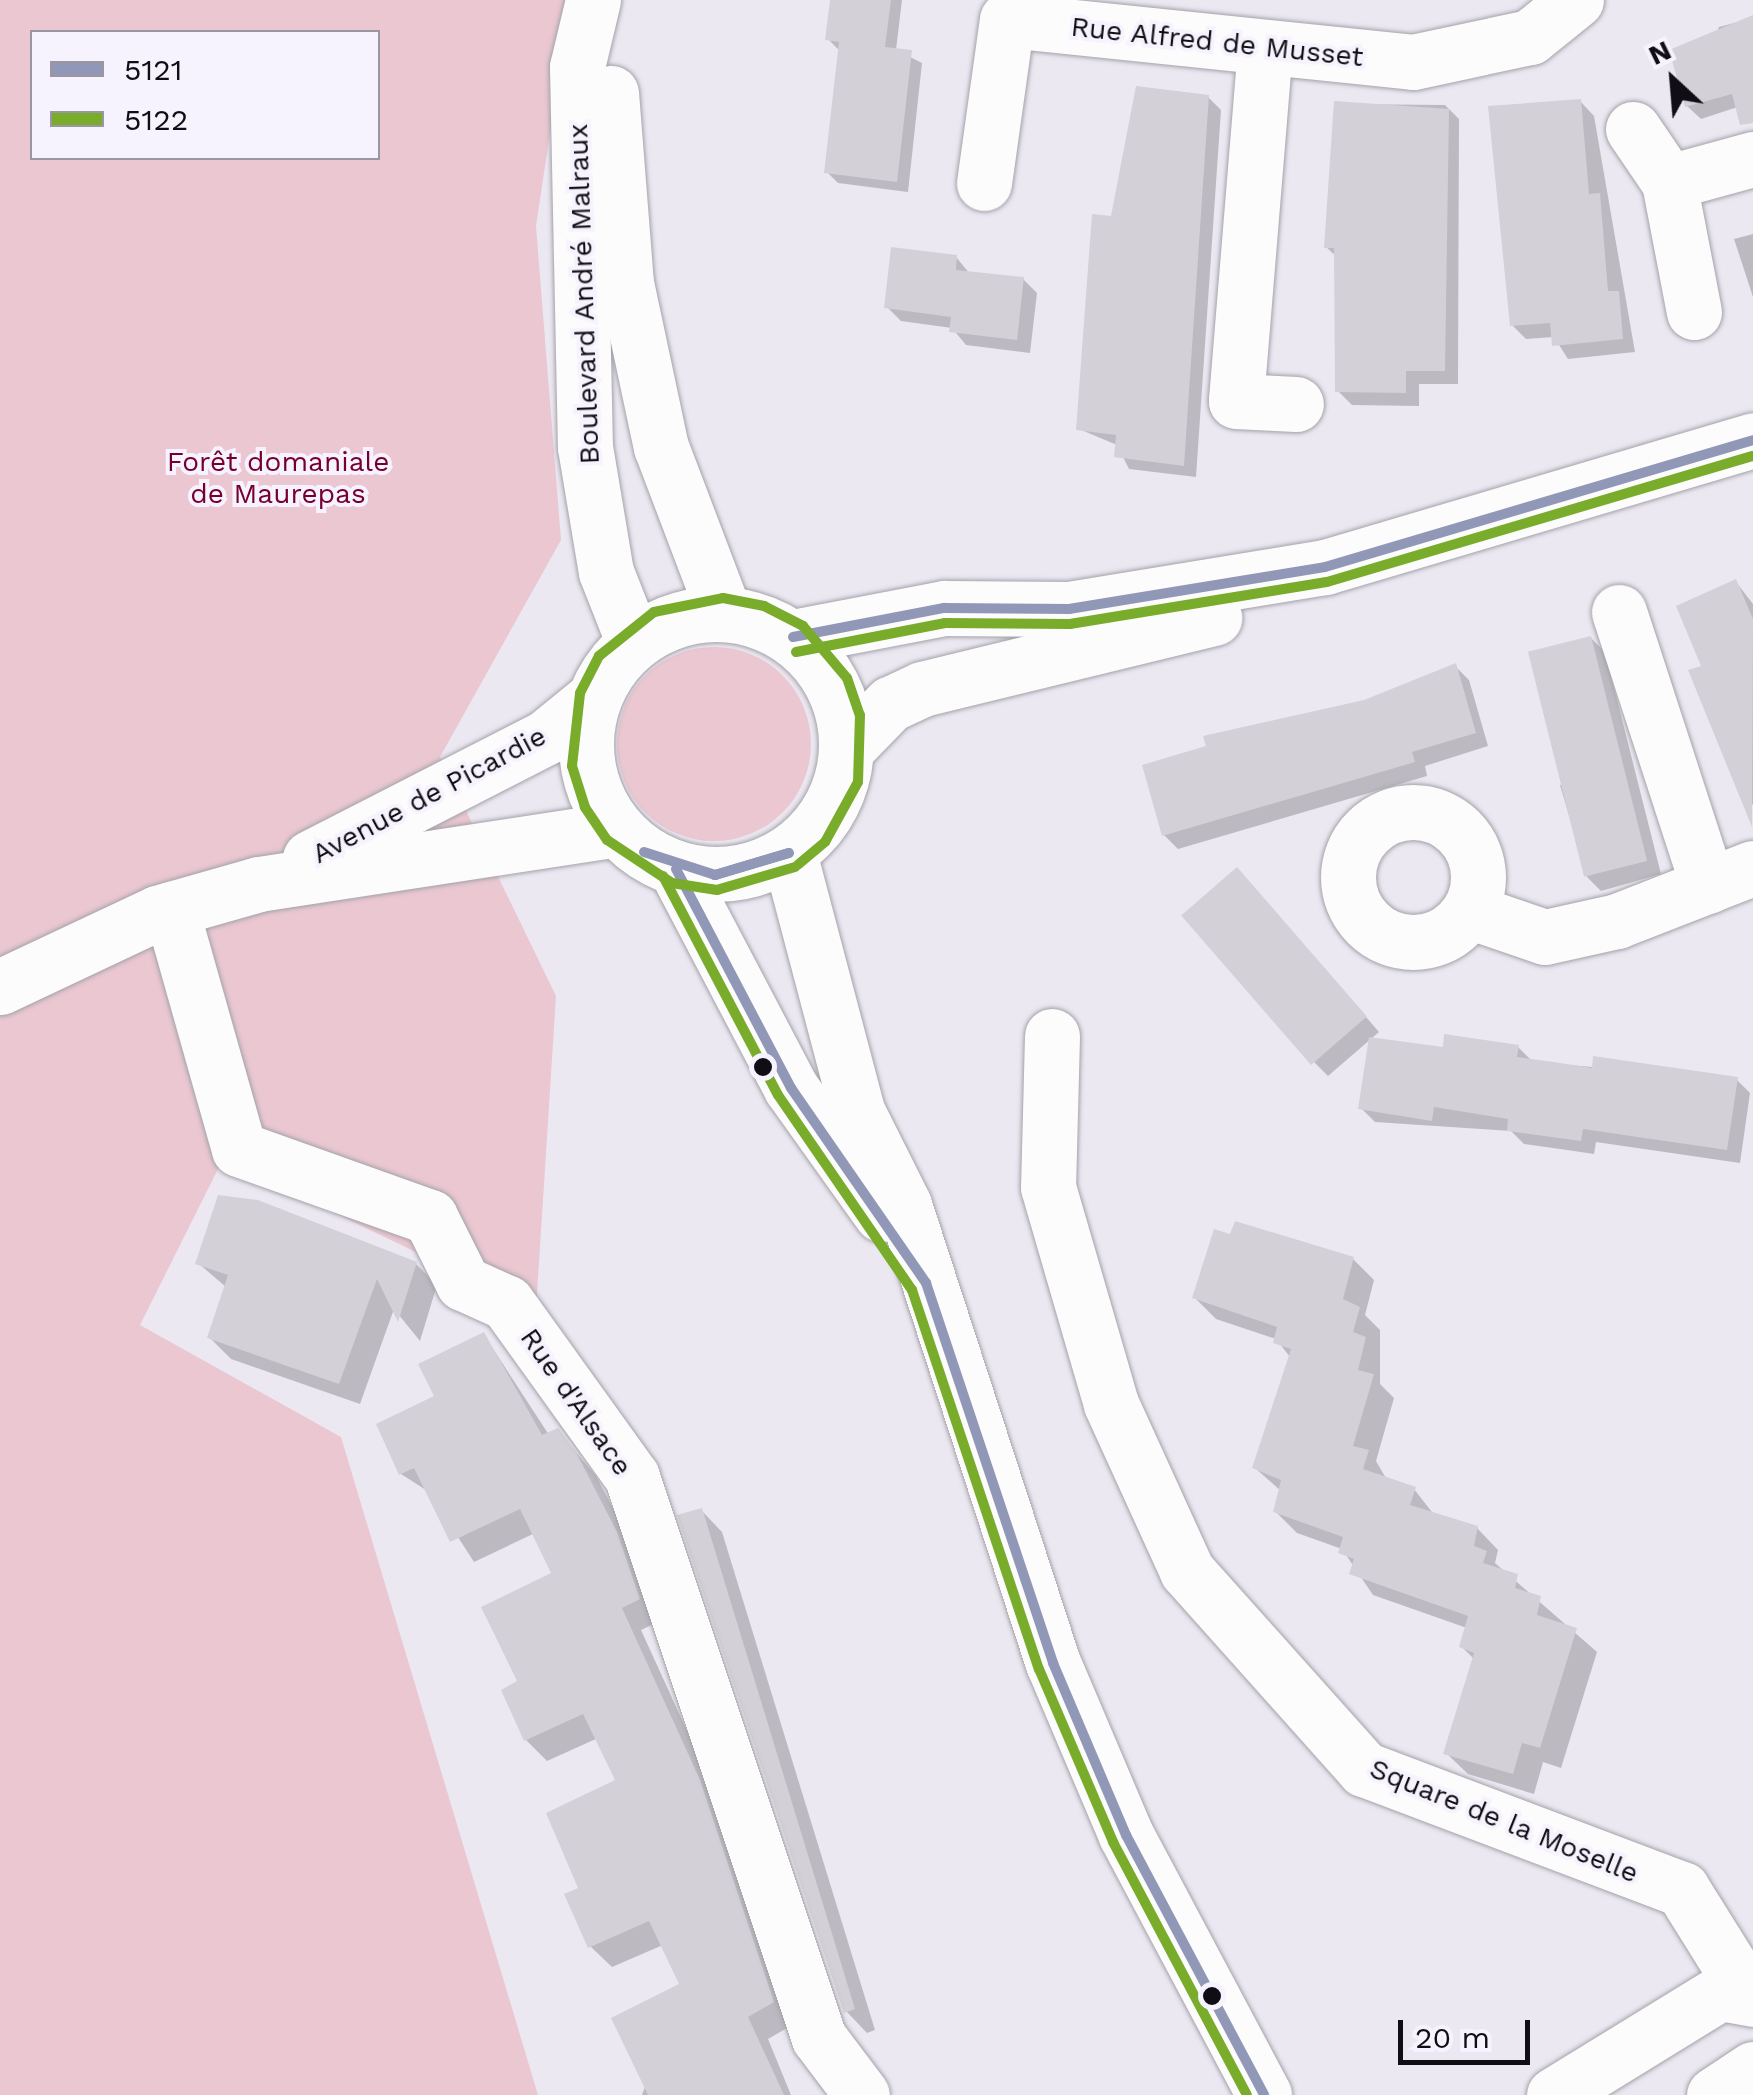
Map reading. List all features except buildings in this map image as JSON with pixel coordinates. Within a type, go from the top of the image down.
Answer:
[{"type":"street","name":"Boulevard André Malraux","points":[[594,0],[578,67],[584,447],[606,572],[634,643]]},
{"type":"street","name":"Boulevard André Malraux","points":[[606,0],[626,283],[660,447],[724,613]]},
{"type":"street","name":"Rue Alfred de Musset","points":[[984,183],[1007,20],[1413,62],[1474,56],[1530,37],[1576,0]]},
{"type":"street","points":[[1265,47],[1236,401],[1296,404]]},
{"type":"street","points":[[1634,129],[1669,182],[1694,312]]},
{"type":"street","points":[[1669,182],[1753,158]]},
{"type":"street","points":[[793,638],[944,608],[1068,610],[1325,567],[1753,440]]},
{"type":"street","points":[[847,748],[890,704],[922,689],[1254,606],[1325,567]]},
{"type":"street","points":[[1469,910],[1545,937],[1731,877],[1619,612]]},
{"type":"street","points":[[724,613],[793,638],[834,686],[847,748],[831,807],[789,853],[714,875],[676,868],[616,829],[587,766],[594,698],[634,643],[661,625],[724,613]]},
{"type":"street","name":"Avenue de Picardie","points":[[259,884],[546,737],[594,698]]},
{"type":"street","name":"Avenue de Picardie","points":[[0,986],[171,909],[259,884],[616,829]]},
{"type":"street","points":[[789,853],[858,1111],[904,1205],[926,1283],[1053,1663],[1126,1835],[1264,2095]]},
{"type":"street","points":[[676,868],[791,1088],[926,1283]]},
{"type":"street","name":"Rue d'Alsace","points":[[171,909],[239,1149],[430,1216],[463,1284],[506,1303],[632,1477],[819,2038],[862,2095]]},
{"type":"street","name":"Square de la Moselle","points":[[1052,1036],[1048,1187],[1111,1404],[1187,1571],[1364,1769],[1682,1889],[1751,1993]]},
{"type":"street","points":[[1554,2095],[1613,2076],[1720,1992],[1751,1993]]},
{"type":"street","points":[[1714,2095],[1753,2069]]},
{"type":"green space","name":"Forêt domaniale de Maurepas","points":[[0,0],[570,0],[536,226],[561,540],[440,757],[556,996],[536,1310],[223,1159],[140,1325],[341,1437],[538,2095],[0,2095]]},
{"type":"green space","points":[[714,647],[751,655],[782,676],[803,707],[811,744],[803,781],[782,812],[751,833],[714,841],[677,833],[646,812],[625,781],[617,744],[625,707],[646,676],[677,655]]},
{"type":"transit line","name":"5121","points":[[793,637],[944,608],[1069,609],[1325,567],[1753,440]]},
{"type":"transit line","name":"5122","points":[[796,652],[945,623],[1070,624],[1327,582],[1753,456]]},
{"type":"transit line","name":"5122","points":[[795,867],[717,890],[672,883],[607,840],[585,807],[572,766],[580,693],[599,656],[654,612],[723,598],[764,606],[803,626],[847,678],[860,715],[858,782],[825,842],[798,865]]},
{"type":"transit line","name":"5121","points":[[644,852],[715,875]]},
{"type":"transit line","name":"5121","points":[[715,875],[789,853]]},
{"type":"transit line","name":"5121","points":[[715,875],[789,853]]},
{"type":"transit line","name":"5121","points":[[676,869],[791,1088],[926,1283],[1053,1663],[1126,1835],[1264,2095]]},
{"type":"transit line","name":"5122","points":[[663,876],[778,1095],[912,1290],[1039,1669],[1113,1842],[1247,2095]]}]
